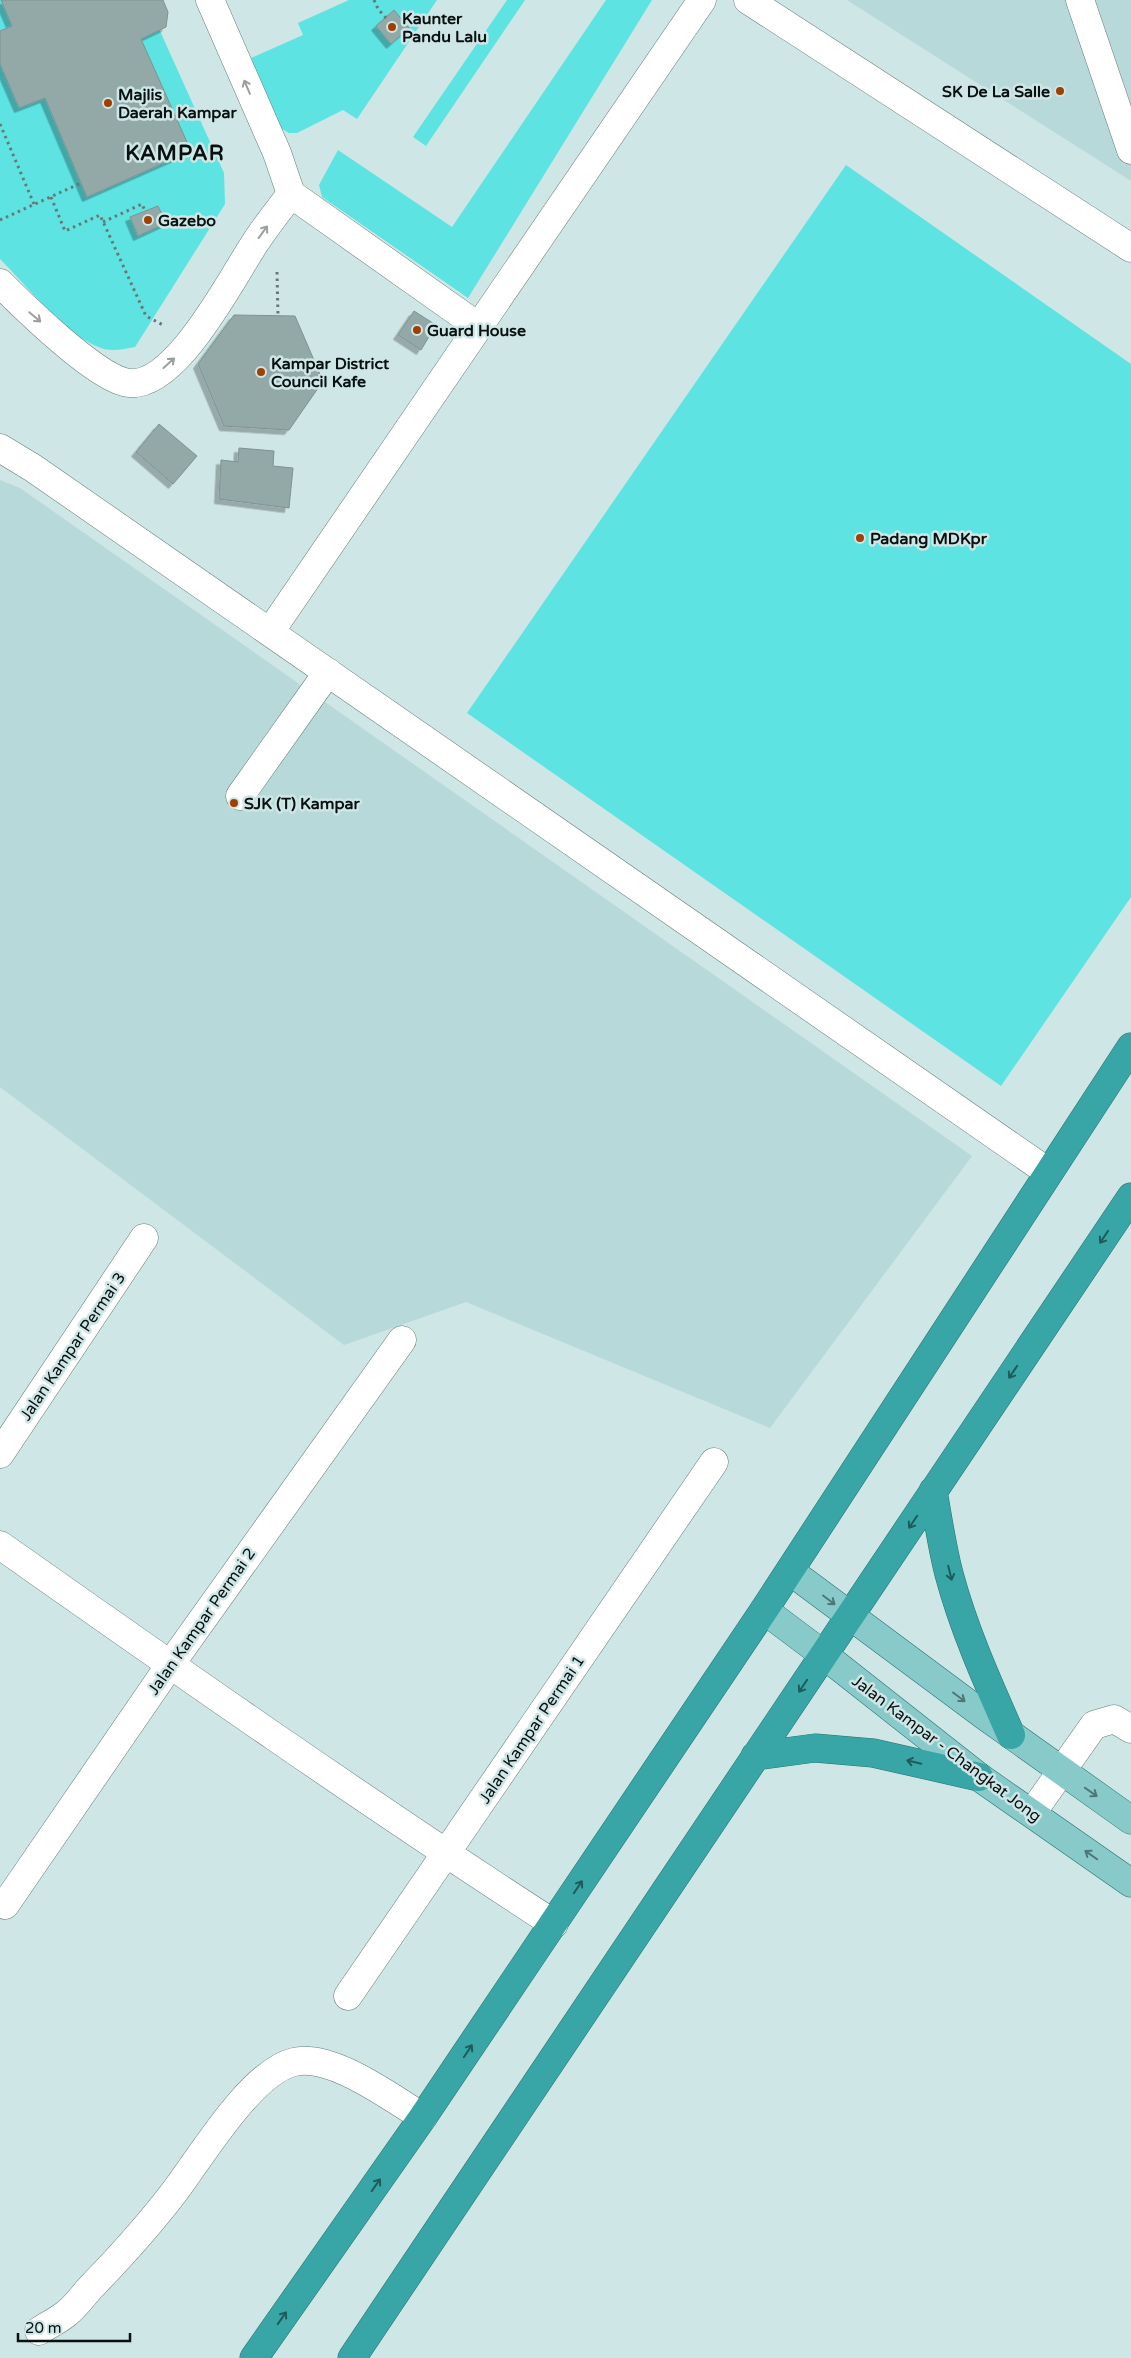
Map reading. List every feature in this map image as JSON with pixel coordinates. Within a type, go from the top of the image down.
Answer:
[{"type":"highway","points":[[254,2358],[423,2117],[554,1924],[790,1571],[1048,1172],[1131,1048]]},
{"type":"highway","points":[[352,2358],[1131,1197]]},
{"type":"highway","points":[[933,1491],[949,1574],[978,1659],[1011,1735]]},
{"type":"highway","points":[[755,1756],[815,1748],[873,1753],[979,1777]]},
{"type":"main road","points":[[790,1571],[1011,1735],[1131,1820]]},
{"type":"main road","name":"Jalan Kampar - Changkat Jong","points":[[764,1610],[824,1654],[979,1777],[1131,1883]]},
{"type":"street","points":[[210,0],[276,153],[291,194],[478,327]]},
{"type":"street","points":[[270,632],[702,0]]},
{"type":"street","points":[[748,0],[1130,245]]},
{"type":"street","points":[[1080,0],[1131,150]]},
{"type":"street","points":[[0,283],[27,310],[105,374],[125,383],[148,381],[169,365],[192,341],[255,243],[291,194]]},
{"type":"street","points":[[0,448],[33,468],[1048,1172]]},
{"type":"street","points":[[240,796],[328,672]]},
{"type":"street","name":"Jalan Kampar Permai 3","points":[[0,1454],[144,1238]]},
{"type":"street","name":"Jalan Kampar Permai 2","points":[[5,1905],[170,1665],[402,1340]]},
{"type":"street","name":"Jalan Kampar Permai 1","points":[[348,1996],[714,1462]]},
{"type":"street","points":[[0,1545],[170,1665],[446,1854],[554,1924]]},
{"type":"street","points":[[1032,1813],[1094,1725],[1114,1719],[1130,1725]]},
{"type":"street","points":[[39,2331],[67,2313],[127,2250],[174,2192],[221,2125],[246,2096],[273,2073],[294,2062],[322,2062],[362,2080],[423,2117]]},
{"type":"path","points":[[374,0],[378,9],[386,18]]},
{"type":"path","points":[[0,124],[34,204]]},
{"type":"path","points":[[0,220],[81,183]]},
{"type":"path","points":[[51,196],[65,231],[100,215],[146,316],[192,341]]},
{"type":"path","points":[[103,222],[142,204],[146,211]]},
{"type":"shaded area","points":[[0,0],[146,0],[224,173],[225,204],[135,347],[109,350],[88,342],[74,333],[0,259]]},
{"type":"shaded area","points":[[349,0],[437,0],[357,119],[343,110],[297,133],[289,133],[279,127],[251,58],[303,35],[298,23]]},
{"type":"shaded area","points":[[507,0],[525,0],[426,146],[413,137]]},
{"type":"shaded area","points":[[606,0],[652,0],[468,298],[322,197],[319,185],[338,150],[452,227]]},
{"type":"shaded area","name":"SK De La Salle","points":[[847,0],[1131,0],[1131,181]]},
{"type":"shaded area","name":"Padang MDKpr","points":[[846,165],[1131,364],[1131,897],[1001,1086],[467,713]]},
{"type":"shaded area","name":"SJK (T) Kampar","points":[[0,480],[20,488],[972,1156],[770,1428],[466,1302],[344,1345],[0,1087]]},
{"type":"building","name":"Majlis Daerah Kampar","points":[[1,0],[163,0],[168,12],[166,27],[141,39],[191,151],[87,197],[45,98],[19,108],[0,64],[0,31],[12,26]]},
{"type":"building","name":"Kaunter Pandu Lalu","points":[[394,10],[409,28],[391,44],[376,26]]},
{"type":"building","name":"Gazebo","points":[[158,206],[166,223],[138,236],[130,217]]},
{"type":"building","name":"Guard House","points":[[414,311],[436,325],[421,350],[398,335]]},
{"type":"building","name":"Kampar District Council Kafe","points":[[234,315],[295,316],[323,381],[289,430],[224,426],[198,364]]},
{"type":"building","points":[[159,424],[197,456],[173,484],[136,452]]},
{"type":"building","points":[[239,448],[274,451],[273,466],[293,468],[289,508],[219,499],[221,460],[238,462]]},
{"type":"place","name":"Kaunter Pandu Lalu","points":[[392,27]]},
{"type":"place","name":"SK De La Salle","points":[[1060,91]]},
{"type":"place","name":"Majlis Daerah Kampar","points":[[108,103]]},
{"type":"place","name":"Gazebo","points":[[148,220]]},
{"type":"place","name":"Guard House","points":[[417,330]]},
{"type":"place","name":"Kampar District Council Kafe","points":[[261,372]]},
{"type":"place","name":"Padang MDKpr","points":[[860,538]]},
{"type":"place","name":"SJK (T) Kampar","points":[[234,803]]},
{"type":"district","name":"KAMPAR","points":[[175,153]]}]
